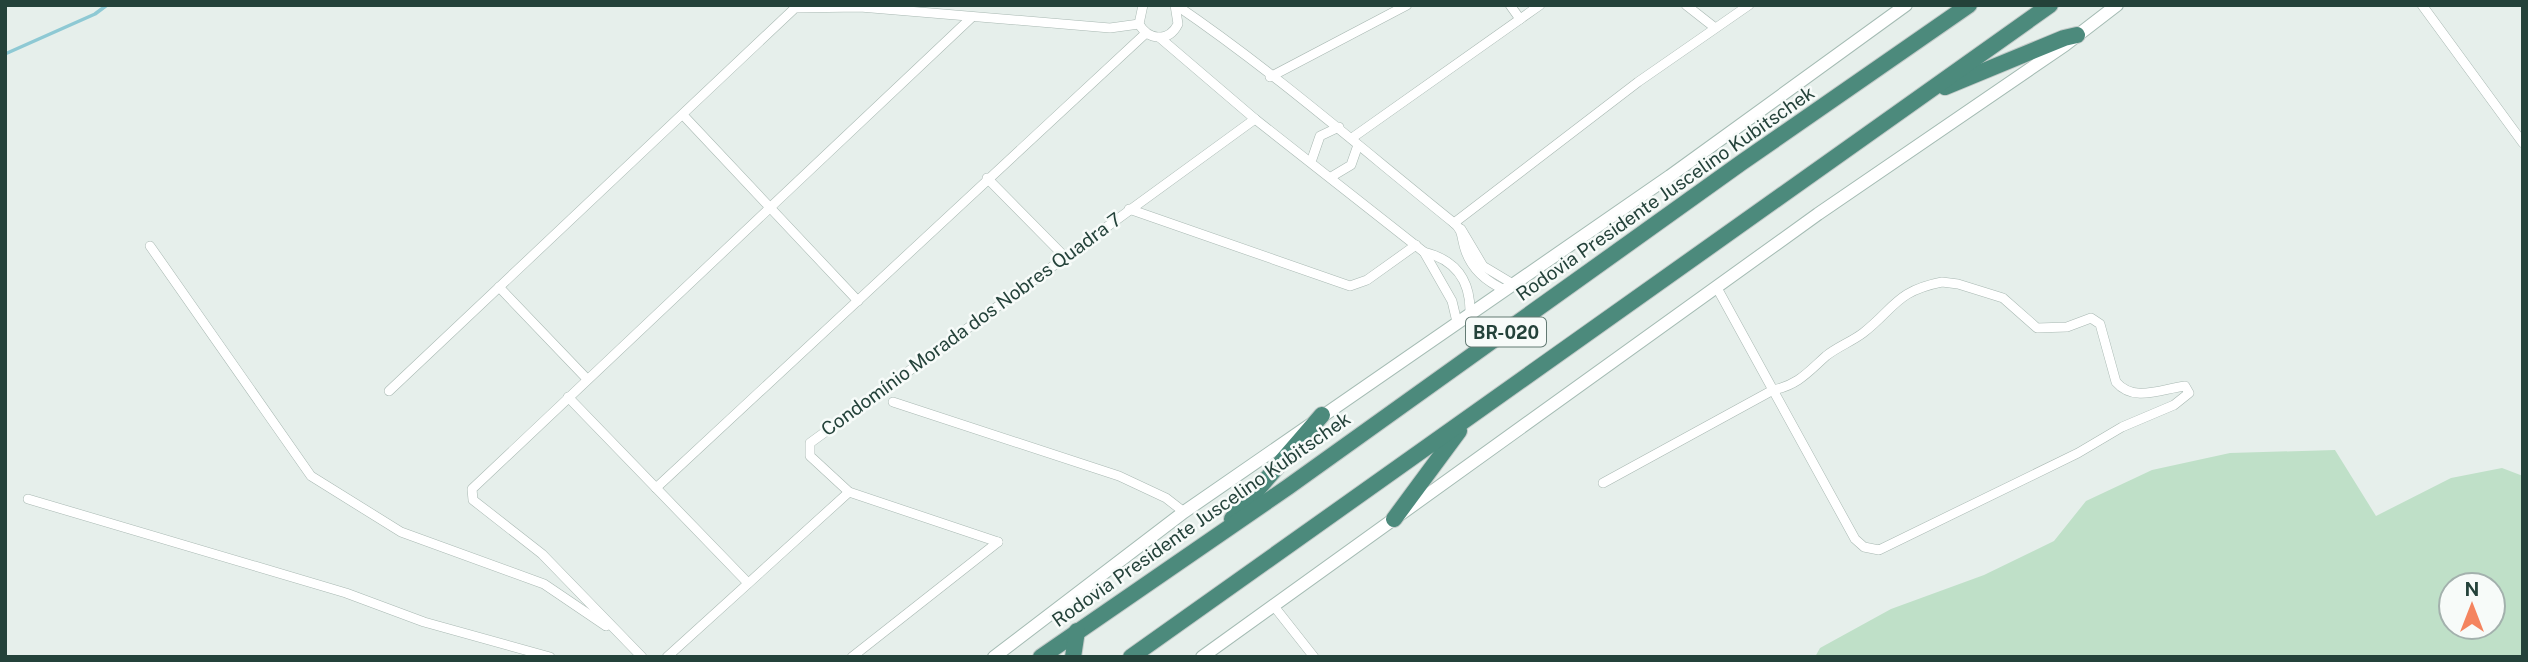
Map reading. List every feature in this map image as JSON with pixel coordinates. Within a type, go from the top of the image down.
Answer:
[{"type":"highway","name":"Rodovia Presidente Juscelino Kubitschek","points":[[1041,657],[1217,536],[1969,5]]},
{"type":"highway","name":"BR-020","points":[[1131,657],[2047,7]]},
{"type":"highway","points":[[1923,95],[2077,35]]},
{"type":"highway","points":[[1217,536],[1322,415]]},
{"type":"highway","points":[[1394,519],[1466,421]]},
{"type":"highway","points":[[1073,657],[1077,631]]},
{"type":"main road","points":[[994,657],[1184,512],[1509,287],[1906,5]]},
{"type":"main road","points":[[1202,657],[2117,5]]},
{"type":"street","points":[[1143,5],[1139,24],[1146,33],[1159,37],[1255,119],[1420,248],[1449,262],[1460,272],[1469,291],[1470,314]]},
{"type":"street","points":[[1159,37],[1175,29],[1179,17],[1175,5]]},
{"type":"street","points":[[1175,5],[1220,35],[1270,77],[1339,127],[1457,226],[1483,266],[1509,287]]},
{"type":"street","points":[[1270,77],[1407,5]]},
{"type":"street","points":[[1510,5],[1520,19]]},
{"type":"street","points":[[1331,177],[1351,165],[1355,142],[1540,5]]},
{"type":"street","points":[[1686,5],[1714,27]]},
{"type":"street","points":[[1457,226],[1714,27],[1749,5]]},
{"type":"street","points":[[2422,5],[2523,144]]},
{"type":"street","points":[[389,390],[795,8],[860,7],[1110,28],[1139,24]]},
{"type":"street","points":[[642,657],[542,554],[473,500],[470,492],[972,17]]},
{"type":"street","points":[[656,488],[1146,33]]},
{"type":"street","points":[[683,114],[858,301]]},
{"type":"street","name":"Condomínio Morada dos Nobres Quadra 7","points":[[849,492],[810,456],[808,446],[813,439],[1255,119]]},
{"type":"street","points":[[1311,162],[1320,136],[1339,127]]},
{"type":"street","points":[[987,178],[1065,257]]},
{"type":"street","points":[[1129,209],[1350,286],[1367,280],[1420,248]]},
{"type":"street","points":[[1457,226],[1472,264],[1485,279],[1509,287]]},
{"type":"street","points":[[150,246],[311,476],[401,533],[544,584],[621,636]]},
{"type":"street","points":[[1420,248],[1452,301],[1457,322]]},
{"type":"street","points":[[1449,262],[1466,252]]},
{"type":"street","points":[[1460,272],[1472,264]]},
{"type":"street","points":[[1603,483],[1773,390],[1798,383],[1828,354],[1863,334],[1901,296],[1926,285],[1942,282],[1958,284],[2003,298],[2036,328],[2067,327],[2091,318],[2100,324],[2116,382],[2122,389],[2137,394],[2185,386],[2189,391],[2174,405],[2122,427],[2078,453],[1879,550],[1864,547],[1855,539],[1773,390],[1717,288]]},
{"type":"street","points":[[499,287],[587,379]]},
{"type":"street","points":[[568,397],[748,583]]},
{"type":"street","points":[[893,402],[1119,477],[1166,498],[1184,512]]},
{"type":"street","points":[[667,657],[849,492],[998,542],[852,657]]},
{"type":"street","points":[[28,499],[346,593],[424,622],[550,657]]},
{"type":"street","points":[[1273,605],[1314,657]]},
{"type":"green space","points":[[2335,450],[2376,516],[2451,478],[2502,468],[2523,476],[2523,657],[1815,657],[1820,648],[1891,609],[1984,575],[2054,541],[2086,501],[2152,470],[2230,453]]},
{"type":"waterway","points":[[5,54],[95,14],[107,5]]}]
